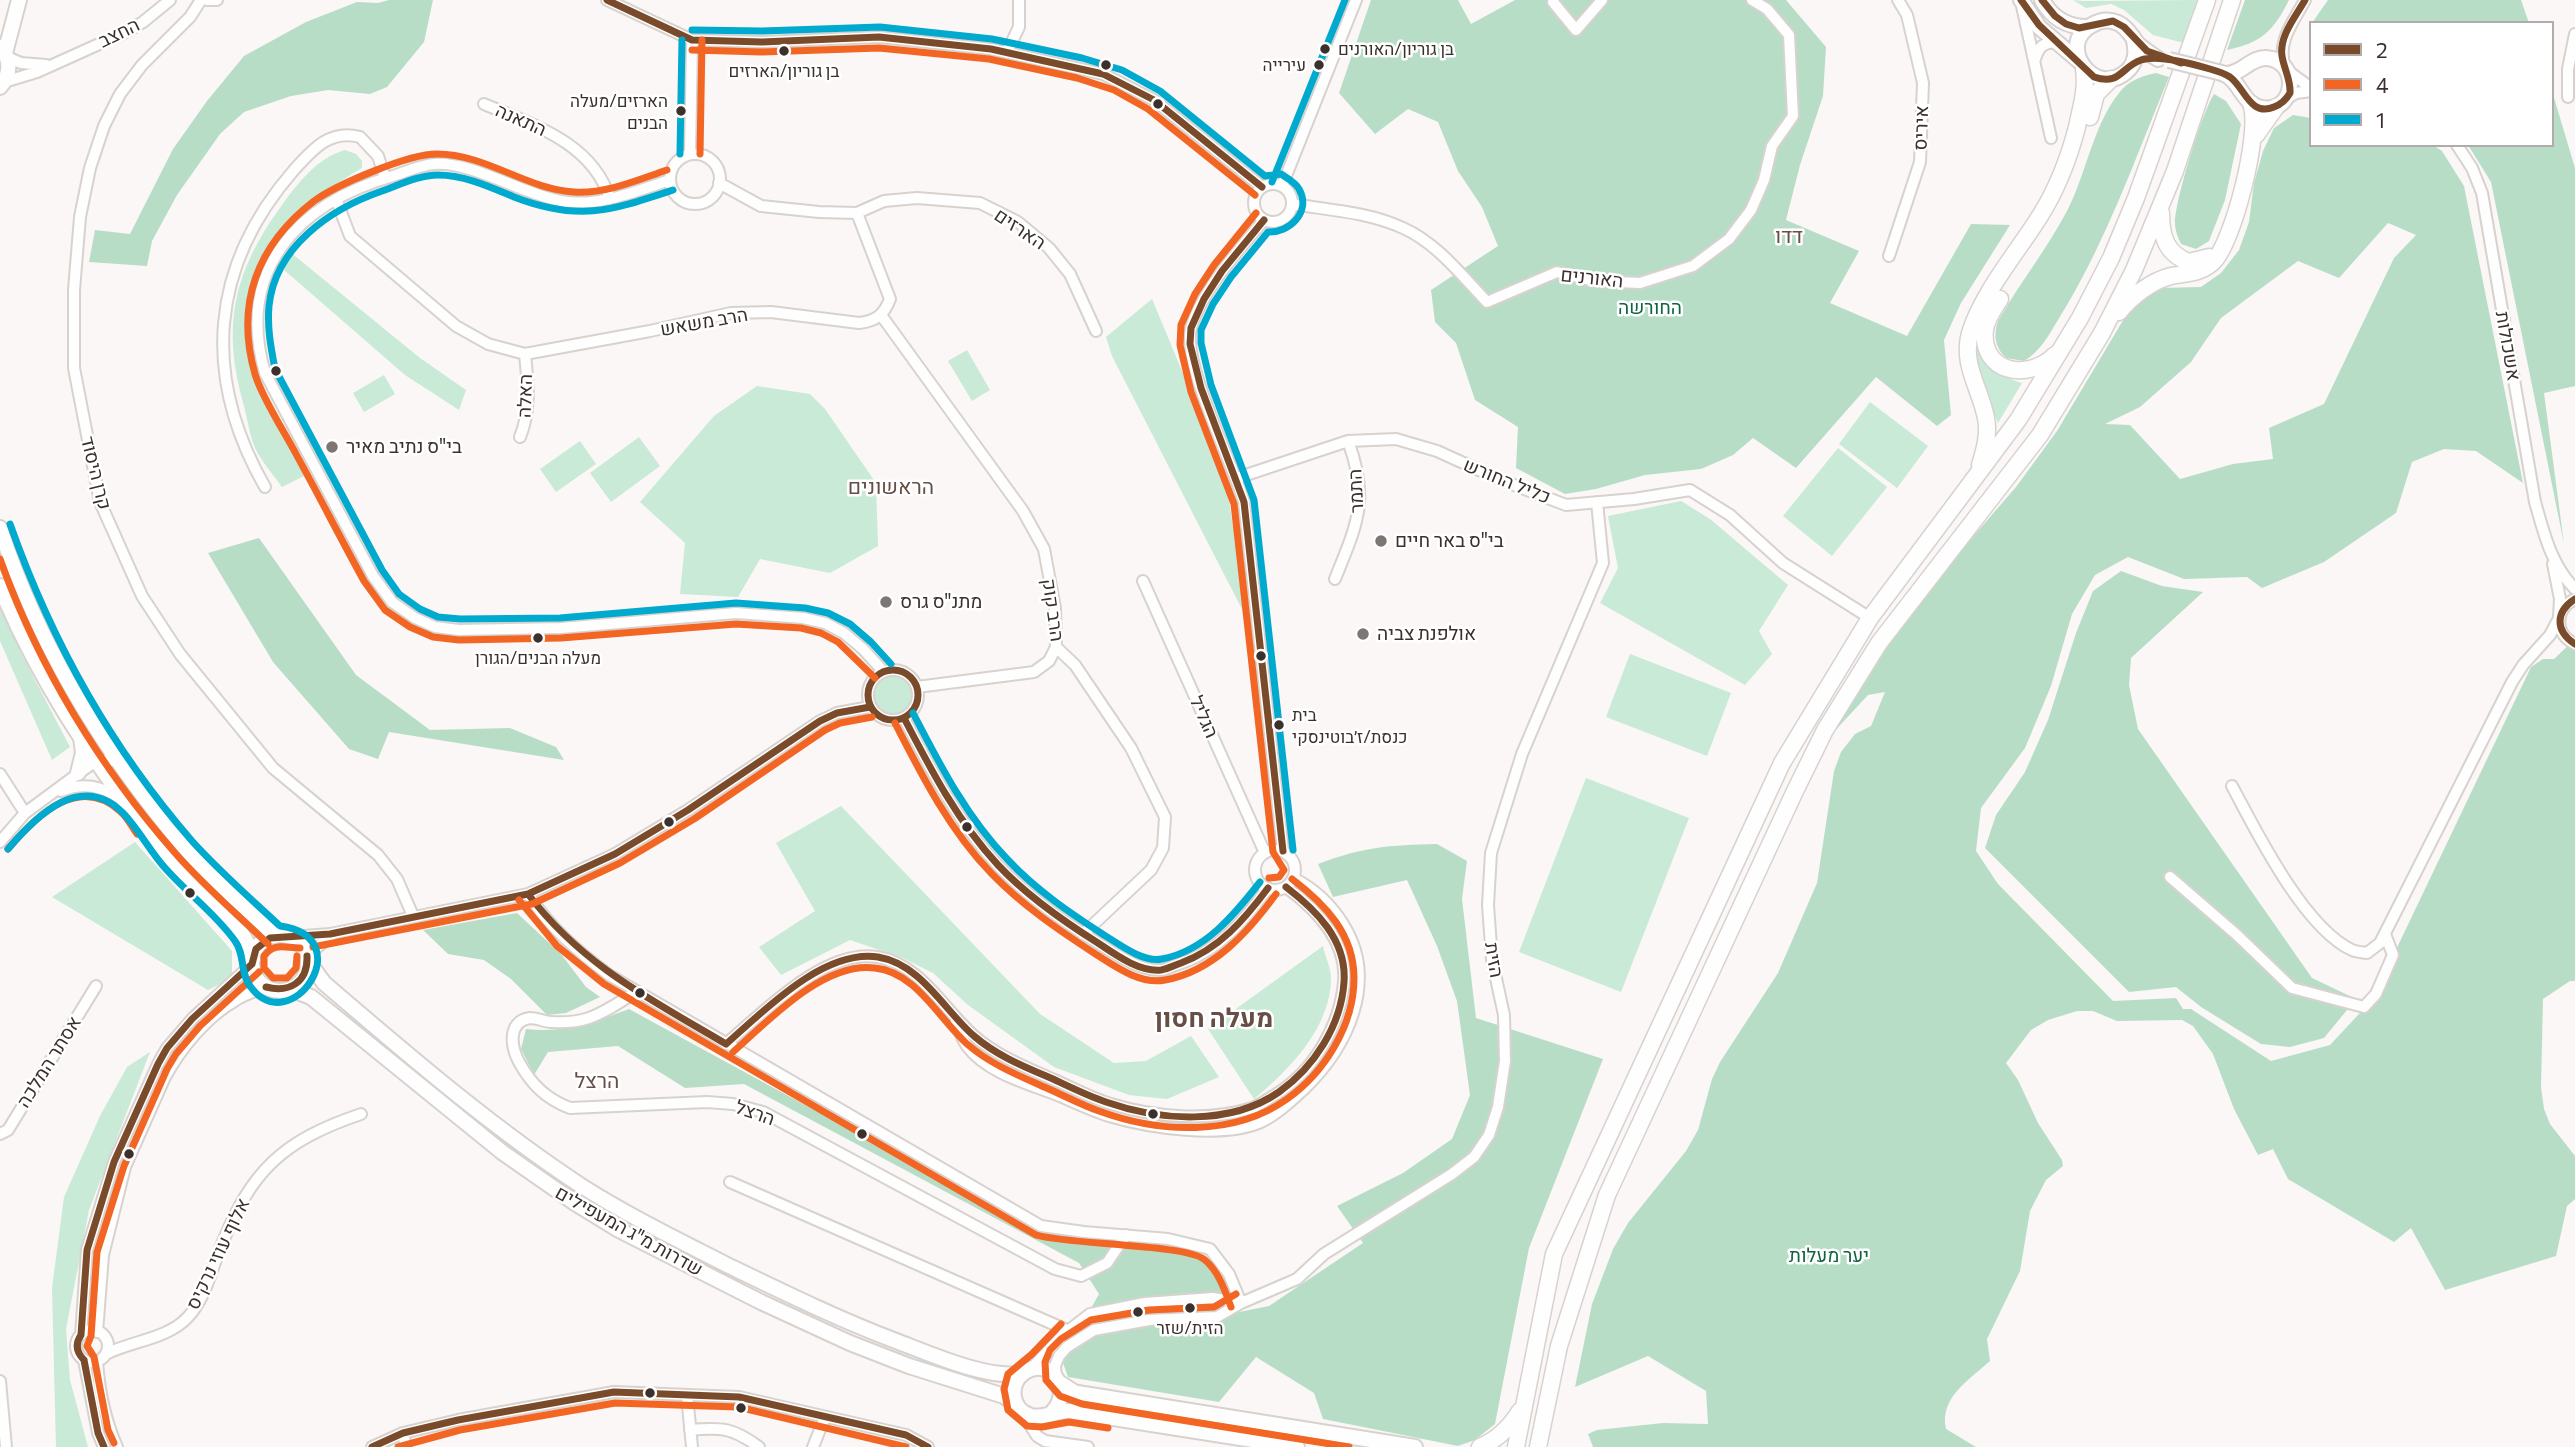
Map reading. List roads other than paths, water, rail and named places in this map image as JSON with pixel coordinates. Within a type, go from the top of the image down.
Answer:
[{"type":"highway","points":[[1516,1447],[1554,1254],[1782,763],[1870,618],[2018,420],[2064,345],[2111,258],[2136,198],[2207,0]]},
{"type":"highway","points":[[1538,1447],[1559,1346],[1607,1195],[1825,730],[1880,643],[2040,435],[2102,333],[2119,302],[2161,207],[2232,0]]},
{"type":"highway","points":[[1976,478],[1987,441],[1987,429],[1983,406],[1969,366],[1968,341],[1979,313],[2041,215],[2061,175],[2084,97],[2081,65]]},
{"type":"highway","points":[[2064,345],[2051,359],[2038,366],[2011,371],[1995,361],[1989,351],[1985,329],[1995,305],[2058,207],[2074,171],[2096,94],[2111,79]]},
{"type":"highway","points":[[2102,333],[2127,302],[2149,286],[2170,276],[2198,272],[2220,256],[2229,235],[2252,144],[2259,127],[2281,103]]},
{"type":"highway","points":[[2251,104],[2254,116],[2252,144]]},
{"type":"highway","points":[[2161,207],[2164,242],[2181,260],[2205,260],[2220,249],[2229,235]]},
{"type":"highway","points":[[1480,1447],[1508,1427],[1525,1403]]},
{"type":"main road","points":[[1,86],[8,70],[4,52],[19,0]]},
{"type":"main road","points":[[2021,0],[2039,27],[2092,76],[2111,79],[2141,61],[2163,59]]},
{"type":"main road","points":[[2042,0],[2059,20],[2074,27],[2112,21],[2128,30],[2143,49],[2163,59],[2224,74],[2238,71],[2254,62],[2274,59],[2286,69],[2291,85],[2281,103],[2258,108],[2251,104],[2224,74]]},
{"type":"main road","points":[[2081,65],[2078,43],[2087,27]]},
{"type":"main road","points":[[2130,68],[2136,53],[2133,37]]},
{"type":"main road","points":[[2241,90],[2240,81],[2254,62]]},
{"type":"main road","points":[[0,528],[16,578],[45,642],[81,703],[184,846],[275,936]]},
{"type":"main road","points":[[0,586],[28,650],[80,736],[170,858],[246,937],[252,962],[257,977],[266,987],[281,991],[298,985],[303,978],[307,958],[298,942],[291,937],[275,936],[262,942],[252,962]]},
{"type":"main road","points":[[78,773],[83,753],[80,736]]},
{"type":"main road","name":"שדרות מ\"ג המעפילים","points":[[307,958],[324,983],[513,1138],[584,1188],[628,1214],[769,1286],[857,1326],[991,1373],[1004,1376],[1026,1371]]},
{"type":"main road","name":"שדרות מ\"ג המעפילים","points":[[281,991],[293,989],[311,997],[502,1152],[575,1203],[656,1251],[815,1328],[909,1366],[1003,1396],[1019,1408]]},
{"type":"main road","points":[[1297,1447],[1080,1412],[1060,1411],[1041,1417],[1029,1416],[1019,1408],[1014,1389],[1026,1371],[1045,1370],[1066,1388],[1084,1394],[1371,1444],[1415,1447]]},
{"type":"main road","points":[[1049,1415],[1061,1399],[1058,1380]]},
{"type":"street","name":"החצב","points":[[1,86],[65,60],[144,22],[170,0]]},
{"type":"street","name":"קרן היסוד","points":[[201,0],[190,17],[149,58],[120,94],[104,126],[90,168],[80,217],[74,290],[74,368],[100,502],[142,596],[180,654],[273,768],[379,855],[397,880],[413,916]]},
{"type":"street","points":[[207,0],[217,0]]},
{"type":"street","points":[[607,0],[692,40],[762,42],[879,37],[1007,52],[1080,68],[1118,80],[1154,100],[1262,187]]},
{"type":"street","points":[[1007,52],[1019,27],[1019,0]]},
{"type":"street","points":[[1282,186],[1356,0]]},
{"type":"street","points":[[1553,2],[1576,30],[1602,0]]},
{"type":"street","name":"האורנים","points":[[1292,204],[1366,215],[1404,228],[1434,248],[1487,302],[1557,272],[1594,281],[1640,282],[1693,266],[1729,239],[1751,210],[1764,180],[1772,145],[1793,116],[1788,34],[1767,9],[1752,0]]},
{"type":"street","name":"איריס","points":[[1889,256],[1920,162],[1923,83],[1907,15],[1898,0]]},
{"type":"street","points":[[2021,0],[2051,138]]},
{"type":"street","points":[[2305,0],[2283,41],[2281,51],[2286,69],[2309,87]]},
{"type":"street","points":[[2568,97],[2568,69],[2575,34]]},
{"type":"street","points":[[690,154],[692,40]]},
{"type":"street","points":[[2254,62],[2283,41]]},
{"type":"street","points":[[2035,59],[2040,47],[2056,42]]},
{"type":"street","name":"החצב","points":[[4,52],[38,66],[65,60]]},
{"type":"street","points":[[2281,103],[2296,93],[2309,90]]},
{"type":"street","name":"התאנה","points":[[484,104],[561,138],[575,147],[600,175],[610,199]]},
{"type":"street","points":[[265,487],[247,455],[224,367],[225,305],[243,247],[273,197],[325,140],[339,135],[360,137],[377,156],[385,178]]},
{"type":"street","name":"אשכולות","points":[[2458,147],[2472,167],[2482,194],[2535,502],[2550,551],[2559,595],[2559,619]]},
{"type":"street","points":[[690,154],[698,154],[712,161],[717,167],[719,183],[712,197],[705,201],[689,203],[676,195],[670,180],[673,166],[683,156],[690,154]]},
{"type":"street","points":[[670,180],[610,199],[564,202],[542,197],[452,164],[431,164],[353,190],[336,199],[286,238],[273,259],[264,281],[259,305],[260,354],[265,373],[373,576],[392,602],[415,618],[435,627],[459,630],[561,628],[736,613],[803,618],[825,623],[844,633],[883,671]]},
{"type":"street","points":[[719,183],[761,206],[857,213],[890,299],[881,316]]},
{"type":"street","points":[[1272,184],[1282,186],[1290,194],[1292,204],[1287,216],[1276,223],[1264,220],[1255,211],[1254,197],[1262,187],[1272,184]]},
{"type":"street","name":"הארזים","points":[[857,213],[884,201],[917,198],[980,203],[1018,222],[1049,248],[1070,274],[1096,331]]},
{"type":"street","name":"הרב משאש","points":[[336,199],[350,236],[456,326],[488,344],[526,354],[731,313],[771,312],[859,323],[881,316]]},
{"type":"street","points":[[1264,220],[1240,247],[1206,296],[1191,329],[1193,368],[1244,502],[1283,851]]},
{"type":"street","name":"הרב קוק","points":[[881,316],[1023,511],[1044,548],[1055,608],[1056,647],[1075,664],[1131,748],[1165,817],[1163,848],[1151,870],[1083,934]]},
{"type":"street","name":"האלה","points":[[520,438],[527,421],[529,400],[526,354]]},
{"type":"street","name":"כליל החורש","points":[[1237,478],[1348,441],[1396,439],[1414,443],[1566,505],[1690,490],[1730,515],[1783,563],[1870,618]]},
{"type":"street","name":"התמר","points":[[1335,579],[1358,524],[1360,489],[1355,460],[1348,441]]},
{"type":"street","name":"הזית","points":[[1058,1380],[1055,1366],[1059,1356],[1067,1347],[1094,1330],[1149,1321],[1217,1317],[1241,1303],[1297,1279],[1324,1254],[1452,1174],[1474,1157],[1489,1135],[1498,1107],[1504,1060],[1504,1015],[1492,960],[1488,905],[1491,853],[1522,754],[1603,563],[1597,502]]},
{"type":"street","name":"אשכולות","points":[[2550,551],[2564,577],[2575,589]]},
{"type":"street","name":"הגליל","points":[[1143,582],[1265,853]]},
{"type":"street","points":[[2232,786],[2275,865],[2315,920],[2352,950],[2367,953],[2380,943],[2385,934],[2512,682],[2550,635],[2563,607],[2575,598]]},
{"type":"street","points":[[2559,619],[2563,635],[2575,644]]},
{"type":"street","points":[[2531,657],[2553,643],[2575,644]]},
{"type":"street","points":[[917,687],[1034,671],[1049,662],[1056,647]]},
{"type":"street","points":[[899,670],[907,674],[917,687],[917,701],[904,718],[881,718],[870,706],[868,690],[876,676],[883,671],[899,670]]},
{"type":"street","points":[[291,937],[337,932],[528,894],[615,854],[688,810],[820,721],[837,713],[870,706]]},
{"type":"street","points":[[904,718],[933,774],[988,855],[1035,897],[1083,934],[1133,963],[1161,970],[1187,962],[1213,948],[1237,928],[1268,888]]},
{"type":"street","points":[[0,842],[25,813],[55,793],[78,773],[98,762],[121,762]]},
{"type":"street","points":[[0,774],[25,813]]},
{"type":"street","points":[[55,793],[85,785],[109,791],[127,802]]},
{"type":"street","points":[[1283,851],[1295,866],[1290,882],[1280,889],[1262,885],[1256,874],[1257,862],[1265,853],[1283,851]]},
{"type":"street","points":[[2170,877],[2237,935],[2292,988],[2364,1007],[2376,994],[2393,954],[2385,934]]},
{"type":"street","points":[[951,1013],[967,1046],[982,1061],[1003,1073],[1108,1116],[1187,1130],[1222,1131],[1261,1122],[1291,1101],[1337,1051],[1355,1010],[1360,971],[1354,941],[1326,900],[1311,887],[1290,882]]},
{"type":"street","points":[[726,1044],[812,973],[841,960],[876,957],[903,965],[927,986],[974,1036],[1011,1062],[1110,1104],[1188,1115],[1220,1114],[1254,1108],[1284,1090],[1303,1072],[1331,1034],[1342,1005],[1345,975],[1338,943],[1290,882]]},
{"type":"street","points":[[528,894],[548,922],[577,952],[637,992],[1041,1226],[1168,1239],[1210,1250],[1229,1274],[1241,1303]]},
{"type":"street","points":[[307,958],[324,940],[337,932]]},
{"type":"street","points":[[81,1335],[87,1250],[114,1162],[158,1063],[192,1019],[252,962]]},
{"type":"street","name":"אסתר המלכה","points":[[0,1134],[8,1130],[96,986]]},
{"type":"street","points":[[117,1447],[109,1430],[99,1385],[102,1358],[108,1347],[101,1334],[103,1255],[125,1167],[172,1063],[216,1014],[235,1000],[266,987]]},
{"type":"street","name":"הרצל","points":[[637,992],[589,1018],[567,1023],[531,1018],[522,1021],[515,1028],[511,1041],[515,1056],[537,1088],[554,1102],[570,1108],[707,1101],[763,1112],[1055,1269],[1081,1276],[1107,1263],[1126,1235]]},
{"type":"street","name":"אלוף עוזי נרקיס","points":[[102,1358],[138,1340],[157,1336],[187,1318],[200,1300],[235,1210],[265,1168],[294,1143],[324,1126],[361,1114]]},
{"type":"street","points":[[730,1182],[1069,1331]]},
{"type":"street","points":[[1026,1371],[1090,1314],[1145,1304],[1213,1298],[1241,1303]]},
{"type":"street","points":[[101,1334],[89,1331],[81,1335],[76,1342],[76,1351],[84,1360],[98,1433],[104,1447]]},
{"type":"street","name":"אלוף עוזי נרקיס","points":[[101,1334],[138,1340]]},
{"type":"street","points":[[84,1360],[102,1358]]},
{"type":"street","points":[[0,1383],[6,1447]]},
{"type":"street","points":[[372,1447],[403,1433],[458,1420],[614,1392],[739,1397],[906,1435],[928,1447]]},
{"type":"street","points":[[687,1395],[692,1447]]},
{"type":"street","points":[[1019,1408],[1037,1436],[1045,1441],[1088,1447]]},
{"type":"street","points":[[813,1447],[825,1417]]},
{"type":"street","points":[[691,1430],[719,1427],[741,1434],[759,1447]]},
{"type":"street","points":[[403,1433],[406,1447]]},
{"type":"place","name":"בן גוריון/האורנים","points":[[1325,49]]},
{"type":"place","name":"בן גוריון/הארזים","points":[[784,51]]},
{"type":"place","name":"עירייה","points":[[1319,65]]},
{"type":"place","name":"הארזים/מעלה הבנים","points":[[681,111]]},
{"type":"place","name":"בי\"ס נתיב מאיר","points":[[332,447]]},
{"type":"place","name":"בי\"ס באר חיים","points":[[1381,541]]},
{"type":"place","name":"מתנ\"ס גרס","points":[[886,602]]},
{"type":"place","name":"אולפנת צביה","points":[[1363,634]]},
{"type":"place","name":"מעלה הבנים/הגורן","points":[[538,638]]},
{"type":"place","name":"בית כנסת/ז׳בוטינסקי","points":[[1279,725]]},
{"type":"place","name":"הזית/שזר","points":[[1190,1308]]},
{"type":"district","name":"דדו","points":[[1789,236]]},
{"type":"district","name":"הראשונים","points":[[891,487]]},
{"type":"district","name":"מעלה חסון","points":[[1214,1018]]},
{"type":"district","name":"הרצל","points":[[597,1081]]},
{"type":"park label","name":"החורשה","points":[[1650,308]]},
{"type":"park label","name":"יער מעלות","points":[[1829,1256]]}]
